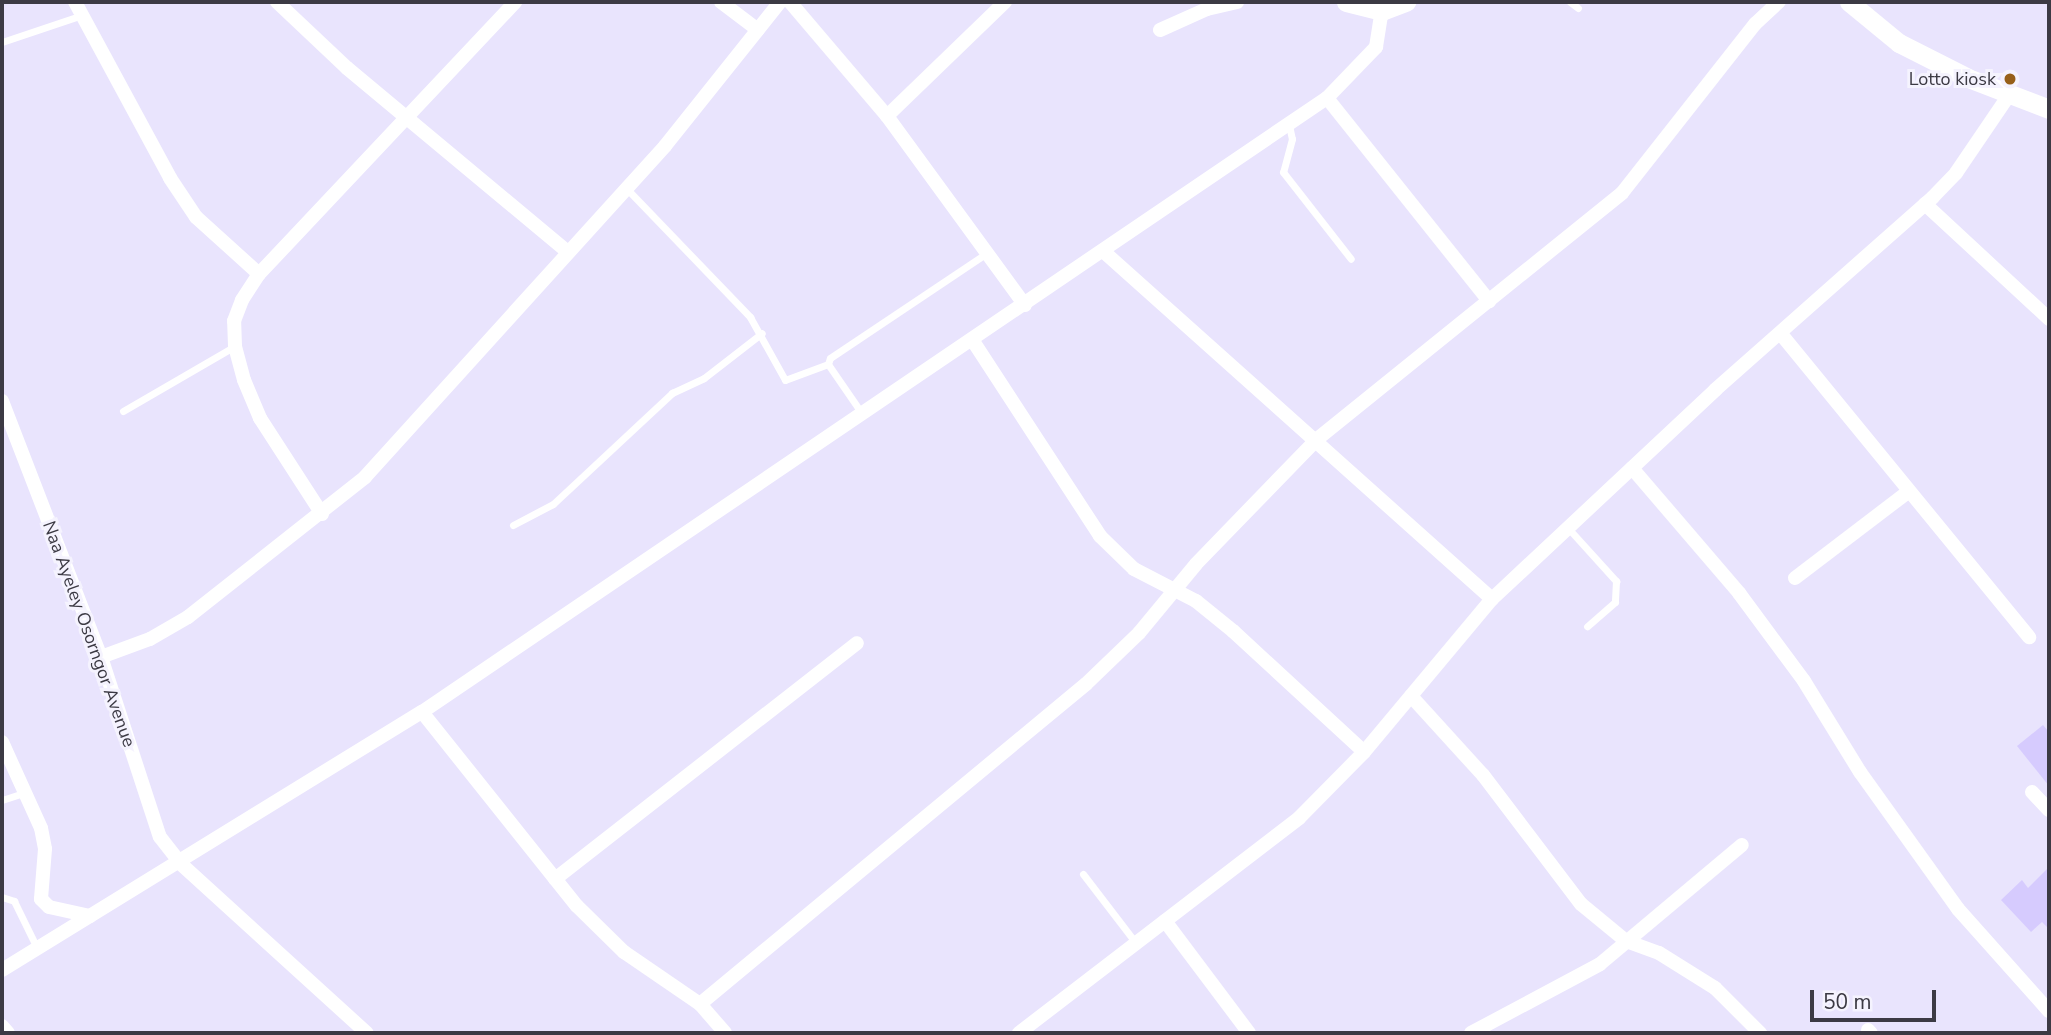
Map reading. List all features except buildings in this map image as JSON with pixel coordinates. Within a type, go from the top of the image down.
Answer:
[{"type":"street","points":[[276,2],[567,251]]},
{"type":"street","points":[[322,514],[260,418],[235,346],[234,321],[259,275],[516,2]]},
{"type":"street","points":[[721,2],[758,30]]},
{"type":"street","points":[[101,657],[150,639],[188,617],[322,514],[425,414],[567,251],[627,188],[780,2]]},
{"type":"street","points":[[789,2],[887,116],[1025,305]]},
{"type":"street","points":[[887,116],[1005,2]]},
{"type":"street","points":[[1160,30],[1207,9],[1237,2]]},
{"type":"street","points":[[1346,2],[1382,10],[1406,2]]},
{"type":"street","points":[[700,1004],[1086,684],[1316,440],[1622,193],[1755,24],[1779,2]]},
{"type":"street","points":[[1849,2],[1899,43],[2009,95],[2049,109]]},
{"type":"street","points":[[79,8],[170,178],[196,217],[259,275]]},
{"type":"street","points":[[2,970],[181,864],[422,712],[973,341],[1327,98],[1376,47],[1382,10]]},
{"type":"street","points":[[1019,1033],[1299,818],[1364,752],[1492,599],[1956,173],[2009,95]]},
{"type":"street","points":[[1327,98],[1489,301]]},
{"type":"street","points":[[1925,204],[2049,319]]},
{"type":"street","points":[[1103,251],[1492,599]]},
{"type":"street","points":[[1781,334],[2029,637]]},
{"type":"street","points":[[973,341],[1100,536],[1134,569],[1174,593],[1196,601],[1233,631],[1364,752]]},
{"type":"street","name":"Naa Ayeley Osorngor Avenue","points":[[2,401],[101,657],[160,837],[181,864],[367,1033]]},
{"type":"street","points":[[1632,468],[1739,593],[1804,681],[1860,772],[1958,909],[2049,1011]]},
{"type":"street","points":[[1795,578],[1909,491]]},
{"type":"street","points":[[555,879],[857,643]]},
{"type":"street","points":[[1411,696],[1483,775],[1581,904],[1626,942],[1659,953],[1715,988],[1760,1033]]},
{"type":"street","points":[[422,712],[555,879],[624,953],[700,1004],[725,1033]]},
{"type":"street","points":[[2,742],[27,792],[44,840],[41,899],[49,907],[90,916]]},
{"type":"street","points":[[2032,792],[2049,810]]},
{"type":"street","points":[[1471,1033],[1600,964],[1742,845]]},
{"type":"street","points":[[1165,921],[1248,1033]]},
{"type":"street","points":[[2,1026],[8,1033]]},
{"type":"lane","points":[[1570,2],[1578,8]]},
{"type":"lane","points":[[2,42],[79,8]]},
{"type":"lane","points":[[1289,124],[1292,139],[1283,173],[1351,259]]},
{"type":"lane","points":[[627,188],[762,333],[785,380],[828,365],[835,353],[987,253]]},
{"type":"lane","points":[[513,525],[553,504],[672,393],[705,378],[762,333]]},
{"type":"lane","points":[[123,411],[235,346]]},
{"type":"lane","points":[[828,365],[863,415]]},
{"type":"lane","points":[[1568,528],[1616,581],[1615,602],[1587,626]]},
{"type":"lane","points":[[2,800],[27,792]]},
{"type":"lane","points":[[1083,874],[1136,943]]},
{"type":"lane","points":[[2,897],[14,901],[37,947]]},
{"type":"place","name":"Lotto kiosk","points":[[2010,79]]}]
